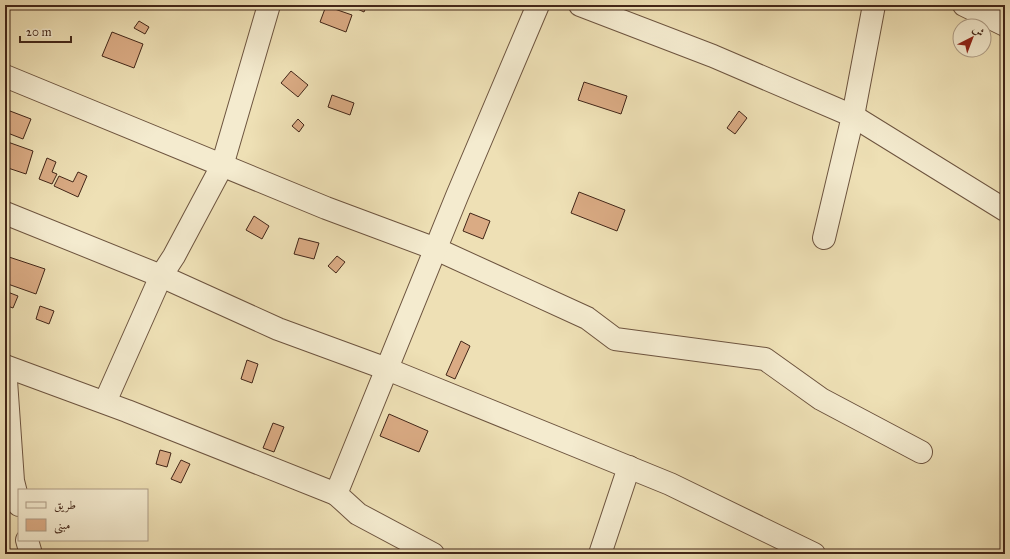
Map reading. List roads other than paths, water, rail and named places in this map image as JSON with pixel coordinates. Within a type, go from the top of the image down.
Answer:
[{"type":"street","points":[[104,402],[162,276],[222,166],[269,5]]},
{"type":"street","points":[[336,494],[538,5]]},
{"type":"street","points":[[580,5],[713,56],[853,116],[993,201],[1005,210]]},
{"type":"street","points":[[824,238],[853,116],[874,5]]},
{"type":"street","points":[[964,5],[1005,25]]},
{"type":"street","points":[[5,76],[326,208],[436,249],[587,318],[616,339],[765,359],[821,399],[921,452]]},
{"type":"street","points":[[5,213],[162,276],[278,329],[387,369],[670,484],[814,554]]},
{"type":"street","points":[[18,501],[13,481],[5,366],[104,402],[336,494],[358,514],[433,554]]},
{"type":"street","points":[[600,554],[629,467]]},
{"type":"street","points":[[27,541],[31,554]]}]
